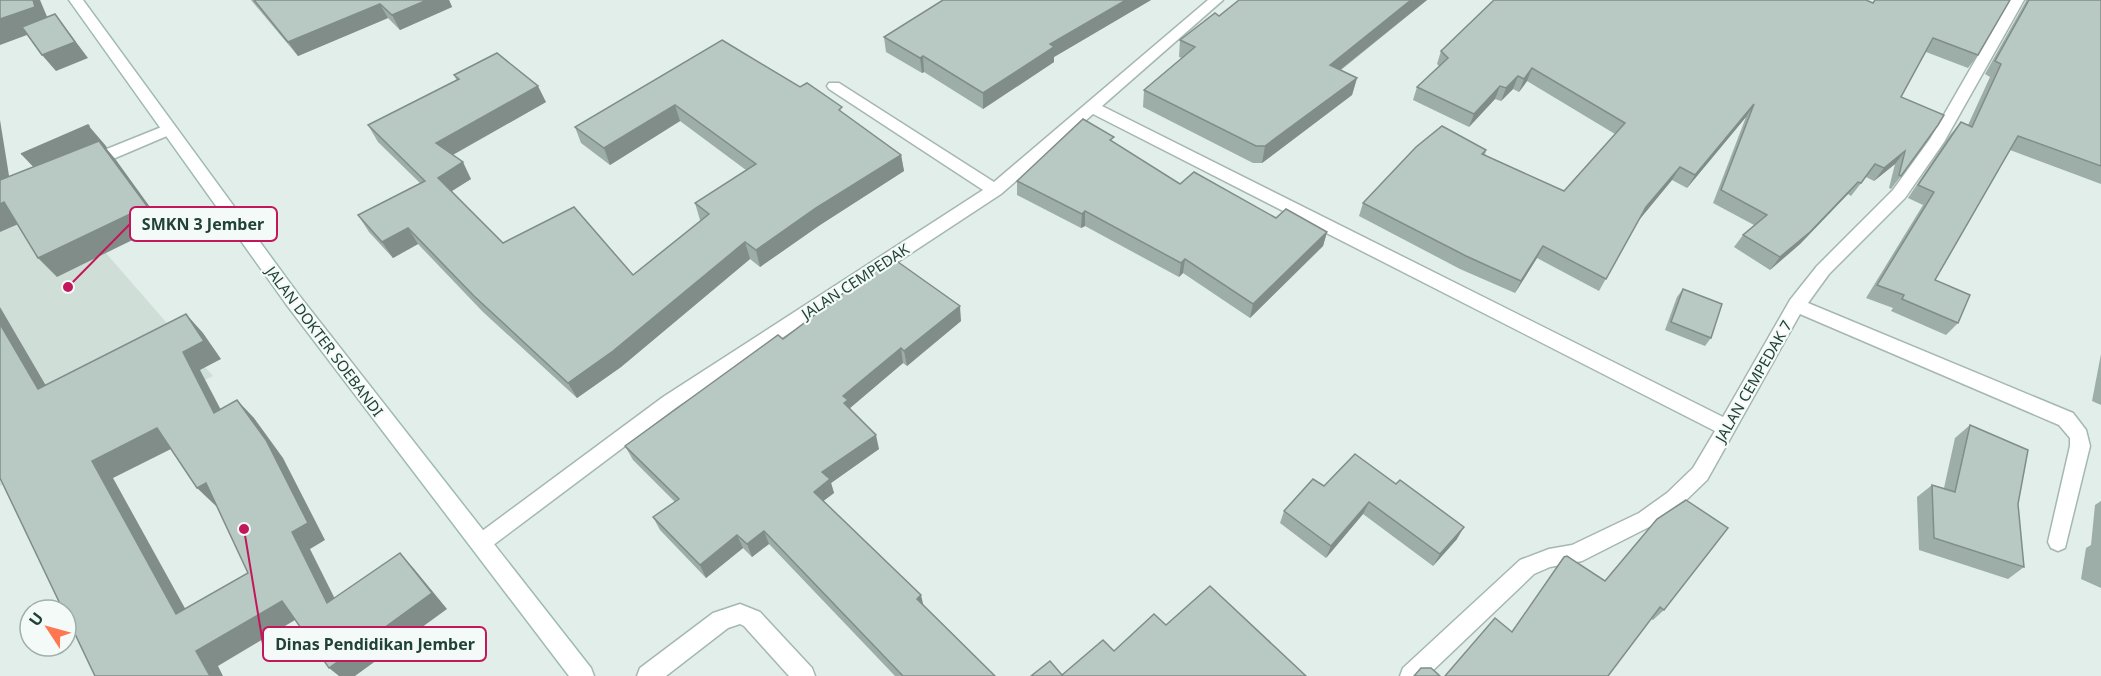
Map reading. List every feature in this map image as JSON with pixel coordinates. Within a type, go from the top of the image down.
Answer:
[{"type":"street","name":"JALAN DOKTER SOEBANDI","points":[[76,0],[292,299],[583,676]]},
{"type":"street","name":"JALAN CEMPEDAK","points":[[480,543],[670,402],[995,190],[1216,0]]},
{"type":"street","name":"JALAN CEMPEDAK 7","points":[[1411,676],[1527,567],[1549,558],[1575,555],[1646,519],[1674,499],[1700,474],[1796,305],[1823,270],[1899,194],[1936,142],[2017,0]]},
{"type":"street","points":[[834,86],[995,190]]},
{"type":"street","points":[[1091,107],[1727,428]]},
{"type":"street","points":[[75,169],[169,129]]},
{"type":"street","points":[[1796,305],[2066,419],[2079,436],[2080,446],[2058,542]]},
{"type":"street","points":[[648,676],[721,620],[740,614],[752,619],[804,676]]},
{"type":"shaded area","points":[[44,182],[213,376],[0,486],[0,199]]},
{"type":"building","points":[[0,0],[33,0],[35,7],[0,19]]},
{"type":"building","points":[[254,0],[427,0],[392,15],[380,4],[288,42]]},
{"type":"building","points":[[943,0],[1126,0],[1050,44],[1054,47],[983,93],[923,56],[920,58],[884,37]]},
{"type":"building","points":[[1239,0],[1411,0],[1330,65],[1357,78],[1265,146],[1256,146],[1144,90],[1195,47],[1180,40],[1215,13],[1219,16]]},
{"type":"building","points":[[1494,0],[1866,0],[1873,3],[1875,0],[2010,0],[1978,55],[1933,38],[1901,97],[1944,115],[1901,176],[1899,175],[1905,151],[1884,168],[1875,164],[1861,183],[1858,182],[1810,232],[1780,257],[1743,235],[1767,215],[1721,190],[1754,104],[1695,175],[1680,167],[1646,207],[1606,279],[1543,246],[1521,281],[1466,256],[1363,203],[1416,147],[1442,126],[1486,150],[1482,154],[1564,191],[1625,123],[1532,68],[1524,79],[1518,76],[1506,88],[1500,86],[1474,114],[1417,87],[1448,58],[1441,51]]},
{"type":"building","points":[[2029,0],[2101,0],[2101,166],[2018,136],[1935,280],[1970,295],[1958,323],[1902,299],[1904,295],[1877,285],[1934,192],[1918,185],[1961,122],[1972,127],[2001,64],[1995,61]]},
{"type":"building","points":[[55,14],[75,42],[42,55],[22,27]]},
{"type":"building","points":[[722,40],[800,87],[807,83],[842,107],[839,110],[901,155],[816,208],[756,250],[745,242],[613,351],[568,383],[474,296],[408,228],[382,242],[358,215],[425,181],[368,125],[459,79],[454,75],[497,53],[538,86],[436,143],[463,162],[438,178],[503,243],[574,207],[633,275],[709,214],[695,203],[756,164],[675,105],[604,148],[575,127]]},
{"type":"building","points":[[1083,119],[1114,137],[1110,140],[1180,184],[1194,172],[1276,218],[1286,209],[1327,232],[1253,304],[1185,259],[1181,263],[1085,211],[1082,214],[1017,181]]},
{"type":"building","points":[[88,125],[89,126],[21,154]]},
{"type":"building","points":[[99,141],[147,206],[38,258],[4,202],[0,204],[0,180]]},
{"type":"building","points":[[891,257],[960,306],[904,351],[901,348],[843,396],[848,400],[844,403],[876,435],[822,472],[830,479],[814,492],[921,595],[917,599],[995,676],[903,676],[764,531],[747,544],[737,535],[700,565],[653,517],[679,499],[625,446],[778,335],[783,339]]},
{"type":"building","points":[[1683,289],[1722,304],[1711,338],[1671,322]]},
{"type":"building","points":[[186,314],[204,341],[183,352],[214,413],[237,400],[266,440],[308,523],[292,532],[327,603],[400,553],[432,593],[329,668],[282,601],[196,651],[210,676],[95,676],[78,640],[78,598],[57,598],[0,478],[0,324],[38,389]],"holes":[[[157,428],[197,488],[206,483],[248,573],[176,614],[92,461]]]},
{"type":"building","points":[[1970,425],[2028,450],[2018,504],[2024,567],[1934,538],[1932,485],[1955,492]]},
{"type":"building","points":[[1355,454],[1396,484],[1400,480],[1464,527],[1440,554],[1369,502],[1331,546],[1284,511],[1313,479],[1324,486]]},
{"type":"building","points":[[1686,500],[1728,528],[1664,610],[1660,607],[1608,676],[1445,676],[1495,618],[1512,632],[1564,557],[1567,556],[1605,581],[1657,519]]},
{"type":"building","points":[[1210,586],[1306,676],[1031,676],[1050,661],[1062,675],[1103,640],[1114,651],[1154,614],[1166,625]]},
{"type":"building","points":[[1421,668],[1431,668],[1440,676],[1414,676]]},
{"type":"place","name":"SMKN 3 Jember","points":[[68,287]]},
{"type":"place","name":"Dinas Pendidikan Jember","points":[[244,529]]}]
